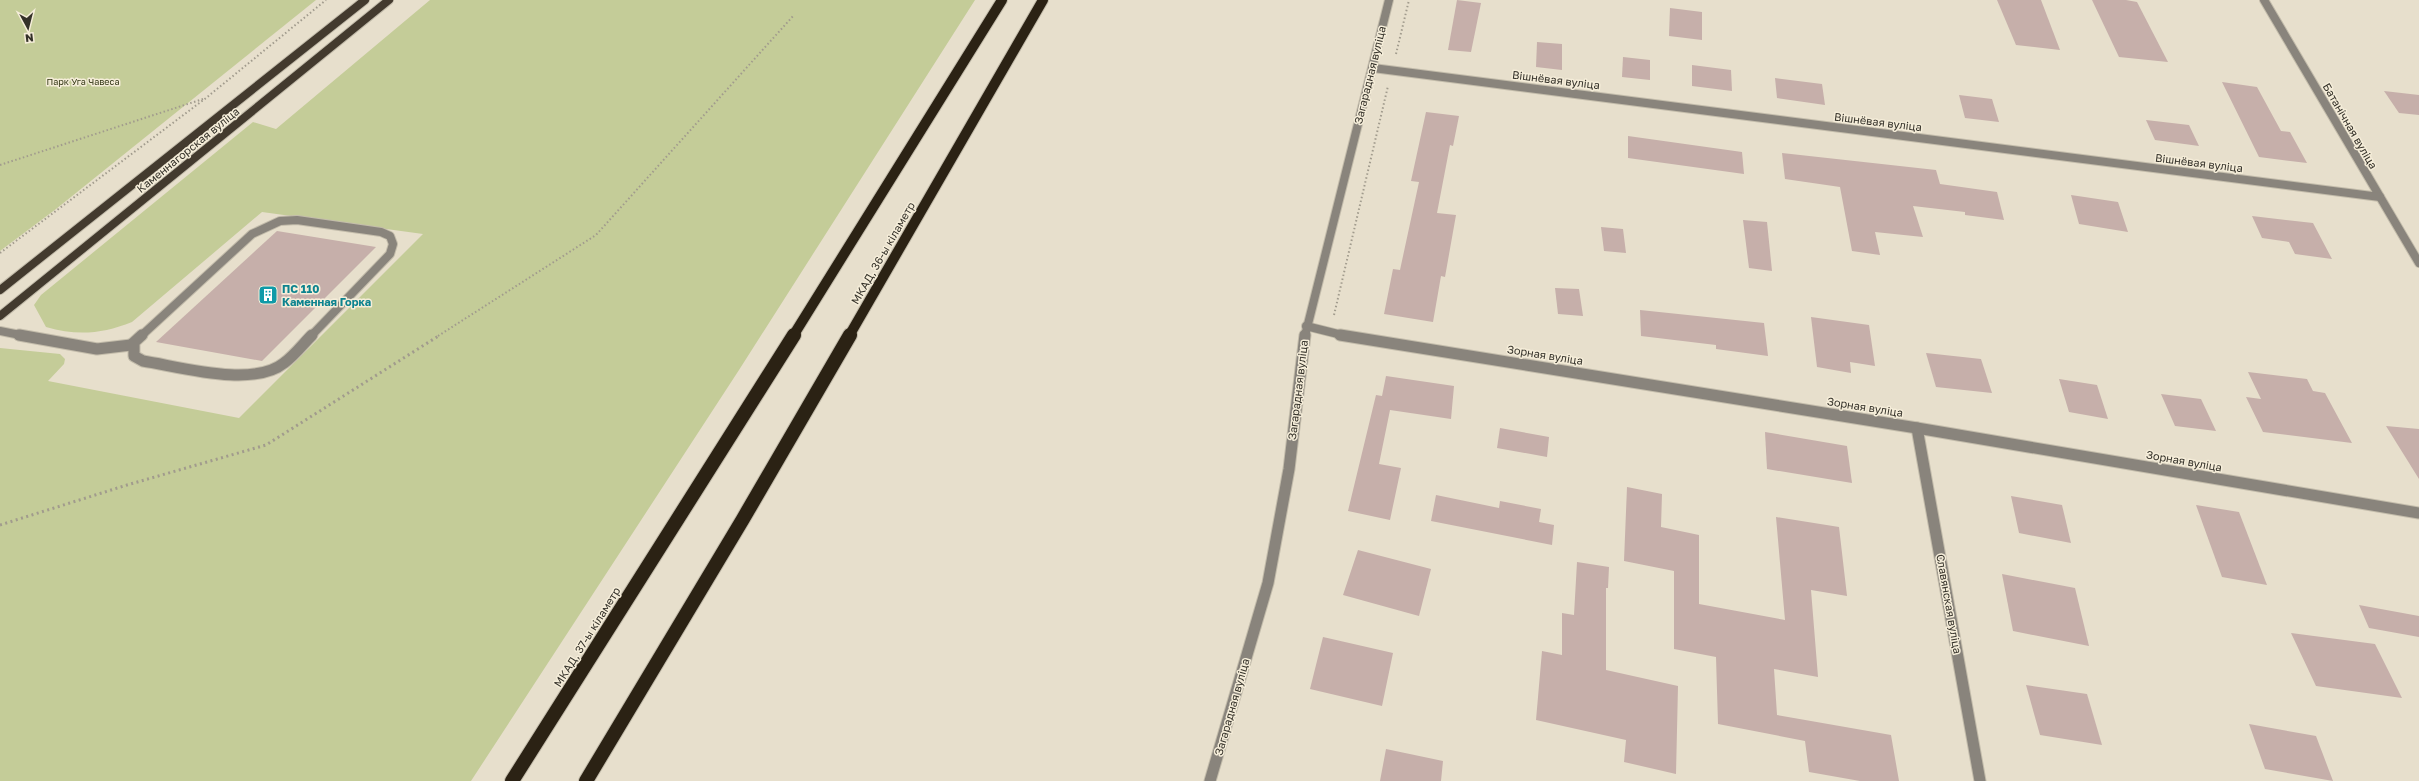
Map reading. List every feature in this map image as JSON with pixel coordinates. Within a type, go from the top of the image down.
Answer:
[{"type":"highway","name":"МКАД, 37-ы кіламетр","points":[[512,781],[686,508],[1002,0]]},
{"type":"highway","name":"МКАД, 36-ы кіламетр","points":[[586,781],[743,519],[1043,0]]},
{"type":"main road","name":"Каменнагорская вуліца","points":[[0,290],[365,0]]},
{"type":"main road","name":"Каменнагорская вуліца","points":[[0,316],[389,0]]},
{"type":"street","name":"Загарадная вуліца","points":[[1210,781],[1268,583],[1289,469],[1302,346],[1306,326],[1373,68],[1389,0]]},
{"type":"street","name":"Батанічная вуліца","points":[[2264,0],[2419,263]]},
{"type":"street","name":"Вішнёвая вуліца","points":[[1373,68],[2380,197]]},
{"type":"street","points":[[0,331],[97,349],[132,345],[252,234],[265,226],[280,221],[297,220],[380,232],[390,236],[393,244],[390,254],[285,363],[271,372],[254,376],[239,376],[143,361],[134,356],[134,346],[132,345]]},
{"type":"street","name":"Зорная вуліца","points":[[1306,326],[1330,333],[1917,428],[2419,513]]},
{"type":"street","name":"Славянская вуліца","points":[[1917,428],[1980,781]]},
{"type":"path","points":[[0,253],[206,98],[326,0]]},
{"type":"path","points":[[1330,333],[1409,0]]},
{"type":"path","points":[[0,525],[127,485],[266,445],[596,235],[794,15]]},
{"type":"path","points":[[0,165],[206,98]]},
{"type":"green space","name":"Парк Уга Чавеса","points":[[0,0],[316,0],[56,209],[0,251]]},
{"type":"green space","points":[[430,0],[975,0],[739,370],[471,781],[0,781],[0,348],[60,354],[65,359],[64,364],[48,381],[239,418],[423,234],[262,212],[132,322],[100,331],[79,333],[68,332],[46,327],[34,305],[41,295],[253,122],[276,129]]},
{"type":"building","points":[[1457,0],[1481,3],[1471,52],[1448,50]]},
{"type":"building","points":[[1997,0],[2041,0],[2060,50],[2016,45]]},
{"type":"building","points":[[2092,0],[2126,0],[2137,2],[2168,62],[2119,57]]},
{"type":"building","points":[[1670,8],[1702,12],[1702,40],[1669,36]]},
{"type":"building","points":[[1537,42],[1562,44],[1562,70],[1536,67]]},
{"type":"building","points":[[1623,57],[1650,60],[1650,80],[1622,77]]},
{"type":"building","points":[[1692,65],[1731,70],[1732,91],[1692,86]]},
{"type":"building","points":[[1775,78],[1822,84],[1825,105],[1777,98]]},
{"type":"building","points":[[2222,82],[2257,87],[2281,131],[2290,132],[2307,163],[2259,157]]},
{"type":"building","points":[[2384,91],[2419,95],[2419,115],[2399,113]]},
{"type":"building","points":[[1959,95],[1992,99],[1999,122],[1965,118]]},
{"type":"building","points":[[1426,112],[1459,116],[1453,146],[1450,145],[1437,213],[1456,215],[1445,277],[1441,276],[1433,322],[1384,314],[1393,269],[1400,270],[1419,182],[1411,181]]},
{"type":"building","points":[[2146,120],[2189,125],[2199,146],[2155,140]]},
{"type":"building","points":[[1628,136],[1742,152],[1744,174],[1628,158]]},
{"type":"building","points":[[1782,153],[1936,170],[1940,184],[1997,192],[2004,220],[1965,215],[1965,212],[1913,206],[1923,237],[1875,232],[1880,255],[1852,251],[1840,187],[1785,179]]},
{"type":"building","points":[[2071,195],[2118,202],[2128,232],[2079,224]]},
{"type":"building","points":[[2252,216],[2313,223],[2332,259],[2295,254],[2289,242],[2262,238]]},
{"type":"building","points":[[1743,220],[1767,222],[1772,271],[1749,268]]},
{"type":"building","points":[[1601,227],[1623,229],[1626,253],[1604,251]]},
{"type":"building","name":"ПС 110 Каменная Горка","points":[[277,231],[376,247],[262,361],[156,342]]},
{"type":"building","points":[[1555,288],[1579,289],[1583,316],[1558,314]]},
{"type":"building","points":[[1640,310],[1764,323],[1768,356],[1716,349],[1716,345],[1641,336]]},
{"type":"building","points":[[1811,317],[1869,325],[1875,366],[1850,362],[1851,373],[1817,367]]},
{"type":"building","points":[[1926,353],[1981,359],[1992,393],[1936,387]]},
{"type":"building","points":[[2248,372],[2307,379],[2313,391],[2325,393],[2352,443],[2263,432],[2246,397],[2261,399]]},
{"type":"building","points":[[1386,376],[1454,386],[1451,419],[1390,410],[1379,464],[1401,468],[1390,520],[1348,511],[1376,395],[1382,396]]},
{"type":"building","points":[[2059,379],[2097,385],[2108,419],[2069,412]]},
{"type":"building","points":[[2161,394],[2201,399],[2216,431],[2175,426]]},
{"type":"building","points":[[2386,426],[2419,429],[2419,479]]},
{"type":"building","points":[[1500,428],[1549,437],[1547,457],[1497,448]]},
{"type":"building","points":[[1765,432],[1847,446],[1852,483],[1767,469]]},
{"type":"building","points":[[1627,487],[1662,494],[1661,527],[1699,535],[1699,604],[1785,620],[1776,517],[1839,527],[1847,596],[1811,590],[1818,677],[1774,669],[1777,715],[1891,735],[1899,781],[1860,781],[1809,772],[1805,741],[1718,724],[1716,657],[1674,649],[1674,571],[1624,561]]},
{"type":"building","points":[[1436,495],[1499,508],[1500,501],[1541,509],[1539,522],[1554,525],[1552,545],[1431,521]]},
{"type":"building","points":[[2011,496],[2062,505],[2071,543],[2019,533]]},
{"type":"building","points":[[2196,505],[2239,512],[2267,585],[2222,577]]},
{"type":"building","points":[[1358,550],[1431,569],[1419,616],[1343,595]]},
{"type":"building","points":[[1577,562],[1609,567],[1608,588],[1606,588],[1606,670],[1678,686],[1676,774],[1624,762],[1626,740],[1536,720],[1542,651],[1562,655],[1562,613],[1574,615]]},
{"type":"building","points":[[2002,574],[2075,588],[2089,646],[2013,631]]},
{"type":"building","points":[[2359,605],[2419,616],[2419,637],[2369,628]]},
{"type":"building","points":[[2291,633],[2375,644],[2402,698],[2316,686]]},
{"type":"building","points":[[1323,637],[1393,653],[1382,706],[1310,689]]},
{"type":"building","points":[[2026,685],[2087,694],[2102,745],[2040,735]]},
{"type":"building","points":[[2249,724],[2316,736],[2333,781],[2265,769]]},
{"type":"building","points":[[1386,749],[1443,761],[1441,781],[1380,781]]},
{"type":"place","name":"ПС 110 Каменная Горка","points":[[268,295]]}]
